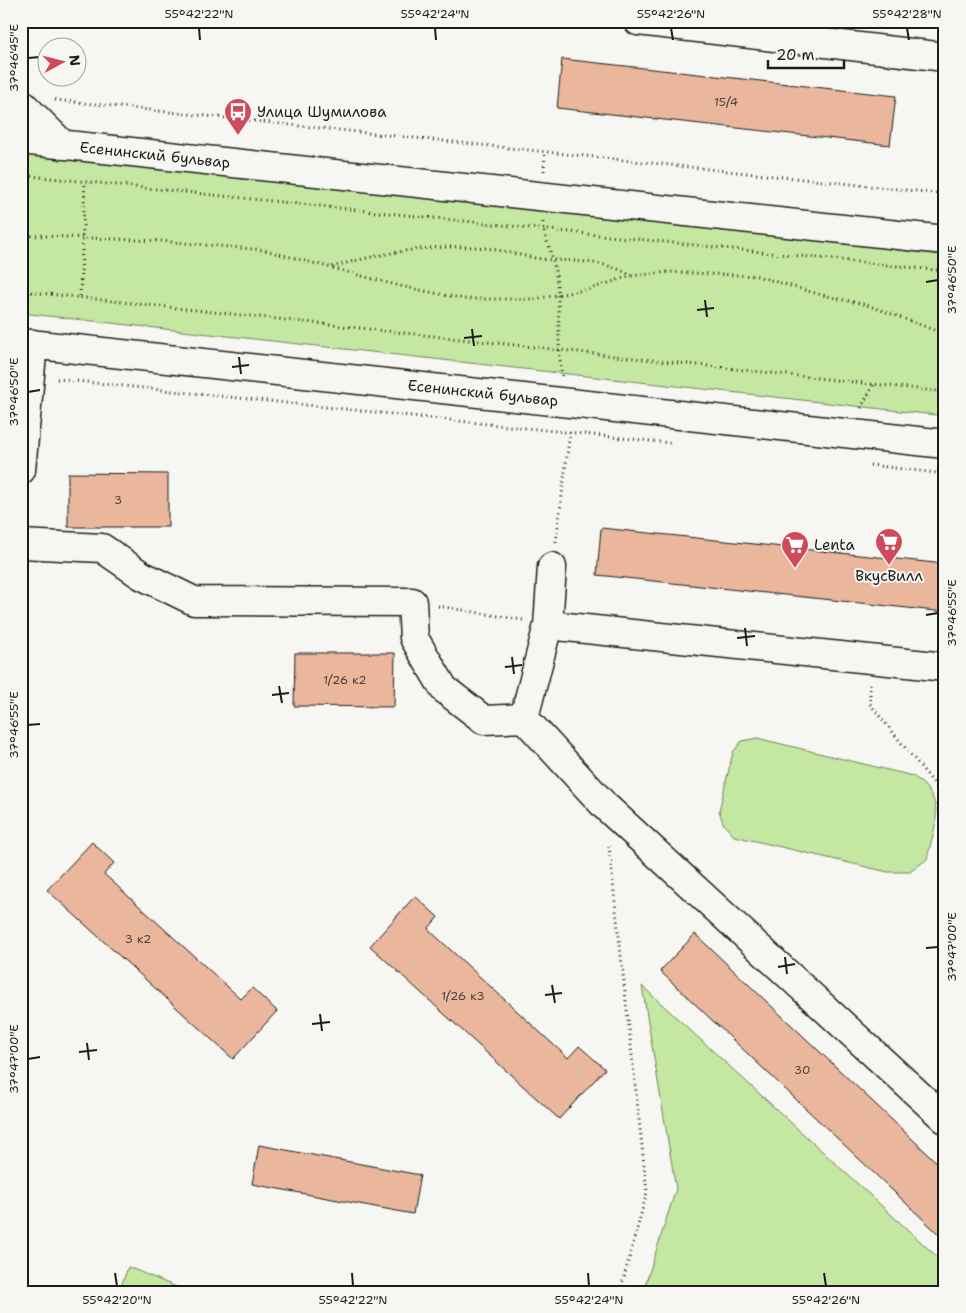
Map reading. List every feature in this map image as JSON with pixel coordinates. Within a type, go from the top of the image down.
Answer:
[{"type":"street","points":[[638,21],[945,57]]},
{"type":"street","points":[[21,103],[63,145]]},
{"type":"street","name":"Есенинский бульвар","points":[[21,140],[945,240]]},
{"type":"street","points":[[21,470],[30,376],[27,344]]},
{"type":"street","name":"Есенинский бульвар","points":[[27,344],[945,444]]},
{"type":"street","points":[[21,544],[102,548],[141,575],[194,601],[412,602],[414,638],[444,689],[484,720],[524,718]]},
{"type":"street","points":[[524,718],[548,625],[552,567]]},
{"type":"street","points":[[548,625],[945,667]]},
{"type":"street","points":[[524,718],[604,806],[945,1119]]},
{"type":"path","points":[[51,100],[945,194]]},
{"type":"path","points":[[21,175],[945,271]]},
{"type":"path","points":[[80,296],[85,183]]},
{"type":"path","points":[[543,230],[553,260],[558,295],[558,349],[570,432],[552,567]]},
{"type":"path","points":[[21,235],[83,237],[264,250],[400,286],[464,299],[535,299],[590,289],[630,276],[669,272],[757,276],[818,294],[866,305],[945,334]]},
{"type":"path","points":[[331,267],[362,258],[432,248],[466,247],[553,260],[582,261],[617,268],[630,276]]},
{"type":"path","points":[[21,290],[945,392]]},
{"type":"path","points":[[30,376],[677,444]]},
{"type":"path","points":[[867,464],[945,474]]},
{"type":"path","points":[[412,602],[548,625]]},
{"type":"path","points":[[871,659],[870,704],[945,797]]},
{"type":"path","points":[[609,845],[647,1192],[620,1292]]},
{"type":"green space","points":[[21,151],[945,255],[945,416],[21,313]]},
{"type":"green space","points":[[757,738],[913,776],[924,785],[931,794],[935,804],[935,824],[927,859],[910,872],[888,872],[734,836],[724,825],[719,811],[733,752],[742,741]]},
{"type":"green space","points":[[642,986],[945,1264],[945,1292],[643,1292],[676,1189]]},
{"type":"green space","points":[[128,1267],[179,1288],[177,1292],[119,1292]]},
{"type":"building","points":[[562,59],[896,96],[890,145],[557,108]]},
{"type":"building","points":[[68,473],[168,474],[168,527],[68,527]]},
{"type":"building","points":[[601,528],[945,564],[945,612],[597,575]]},
{"type":"building","points":[[295,653],[395,653],[394,707],[294,706]]},
{"type":"building","points":[[92,842],[114,863],[104,874],[241,999],[252,988],[277,1011],[233,1059],[47,890]]},
{"type":"building","points":[[415,896],[438,917],[428,929],[568,1058],[579,1046],[605,1069],[559,1119],[370,946]]},
{"type":"building","points":[[695,934],[945,1170],[945,1240],[660,971]]},
{"type":"building","points":[[259,1145],[420,1175],[413,1214],[252,1184]]},
{"type":"place","name":"Улица Шумилова","points":[[238,136]]},
{"type":"place","name":"ВкусВилл","points":[[889,566]]},
{"type":"place","name":"Lenta","points":[[795,569]]}]
